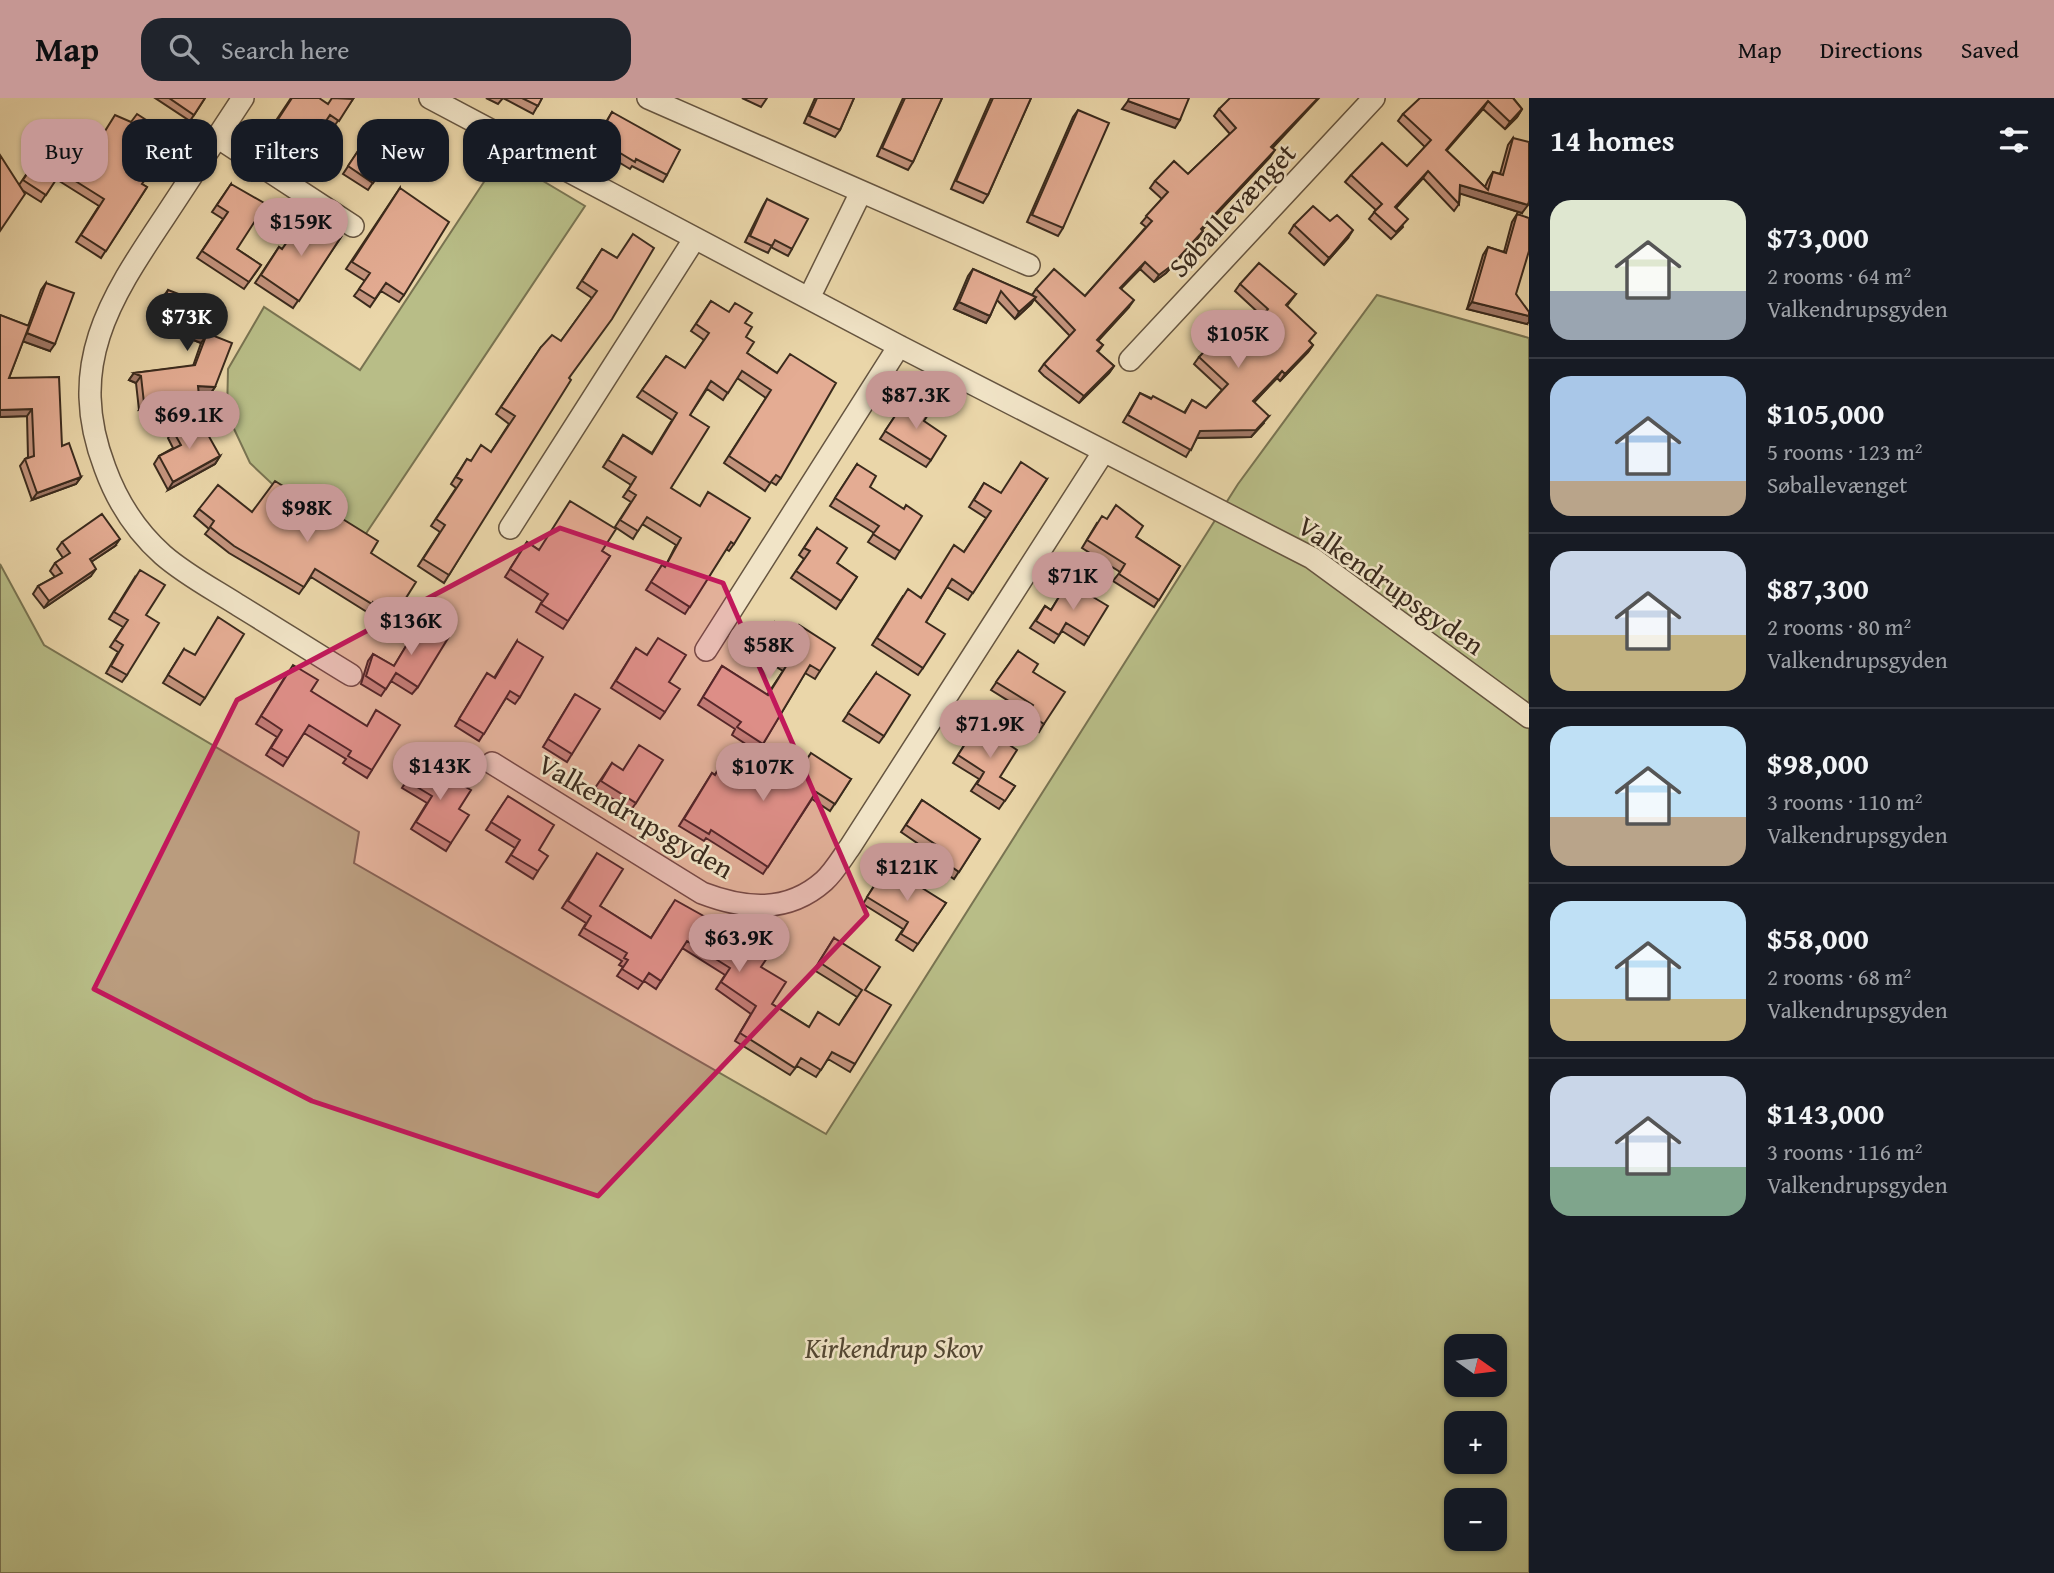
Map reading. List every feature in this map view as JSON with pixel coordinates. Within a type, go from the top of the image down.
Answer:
[{"type":"street","points":[[243,98],[217,137],[353,226]]},
{"type":"street","name":"Valkendrupsgyden","points":[[430,98],[899,346],[1312,558],[1529,717]]},
{"type":"street","points":[[648,98],[1029,265]]},
{"type":"street","name":"Søballevænget","points":[[1130,360],[1374,98]]},
{"type":"street","points":[[187,182],[140,252],[106,313],[95,349],[90,384],[91,416],[98,451],[114,493],[124,510],[163,554],[191,576],[351,675]]},
{"type":"street","points":[[808,298],[861,192]]},
{"type":"street","points":[[510,528],[695,238]]},
{"type":"street","points":[[706,650],[899,346]]},
{"type":"street","name":"Valkendrupsgyden","points":[[492,763],[702,893],[731,904],[761,907],[793,901],[824,881],[850,847],[1104,451]]},
{"type":"highlighted area","points":[[560,528],[723,583],[867,915],[598,1196],[312,1101],[94,989],[237,700]]},
{"type":"green space","points":[[484,182],[545,182],[585,206],[361,541],[285,496],[250,463],[227,414],[228,369],[264,307],[360,370]]},
{"type":"green space","name":"Kirkendrup Skov","points":[[1377,295],[1529,338],[1529,1573],[0,1573],[0,564],[44,645],[359,832],[354,863],[826,1134],[1238,484]]},
{"type":"building","points":[[169,98],[205,98],[194,115]]},
{"type":"building","points":[[292,98],[319,98],[328,104],[332,98],[353,99],[340,119],[330,115],[327,119],[278,119]]},
{"type":"building","points":[[522,98],[542,98],[538,106]]},
{"type":"building","points":[[817,98],[854,98],[840,130],[809,116]]},
{"type":"building","points":[[905,98],[942,98],[913,162],[882,148]]},
{"type":"building","points":[[993,98],[1031,98],[988,195],[956,181]]},
{"type":"building","points":[[1129,98],[1189,98],[1180,120],[1128,101]]},
{"type":"building","points":[[1230,98],[1318,98],[1271,147],[1275,150],[1201,229],[1203,231],[1171,266],[1159,275],[1145,262],[1120,288],[1134,300],[1097,340],[1103,345],[1097,351],[1114,366],[1084,396],[1044,364],[1075,330],[1036,289],[1054,269],[1085,296],[1152,221],[1146,216],[1168,192],[1155,181],[1174,161],[1188,174],[1236,128],[1219,109]]},
{"type":"building","points":[[1420,98],[1513,98],[1522,109],[1510,122],[1488,101],[1446,150],[1488,190],[1493,172],[1503,175],[1513,138],[1529,142],[1528,205],[1460,185],[1459,204],[1428,171],[1395,207],[1408,219],[1396,232],[1374,212],[1382,204],[1351,175],[1382,143],[1407,166],[1431,140],[1403,114]]},
{"type":"building","points":[[1078,110],[1109,123],[1063,228],[1032,215]]},
{"type":"building","points":[[612,112],[680,150],[667,175],[621,154],[621,119],[608,119]]},
{"type":"building","points":[[115,115],[124,119],[122,119],[122,182],[143,182],[142,184],[147,187],[106,251],[81,235],[104,199],[77,182],[108,182],[108,126]]},
{"type":"building","points":[[357,152],[357,172],[348,166]]},
{"type":"building","points":[[0,155],[25,194],[0,231]]},
{"type":"building","points":[[26,182],[54,182],[46,195]]},
{"type":"building","points":[[231,184],[266,204],[237,249],[261,265],[249,282],[202,251],[228,212],[217,205]]},
{"type":"building","points":[[400,188],[449,222],[404,295],[386,283],[375,299],[359,289],[370,273],[352,262]]},
{"type":"building","points":[[767,199],[808,219],[792,249],[775,240],[772,246],[750,236]]},
{"type":"building","points":[[1313,206],[1330,221],[1337,215],[1353,230],[1329,258],[1294,225]]},
{"type":"building","points":[[1517,214],[1529,218],[1529,251],[1516,294],[1529,316],[1472,302],[1488,247],[1506,253]]},
{"type":"building","points":[[305,216],[341,237],[299,301],[261,275],[279,247],[282,249]]},
{"type":"building","points":[[633,234],[654,248],[612,319],[569,378],[571,380],[449,575],[423,559],[445,525],[436,519],[462,480],[456,477],[467,459],[471,461],[481,445],[491,452],[515,416],[501,407],[541,347],[552,335],[561,341],[597,291],[582,281],[602,249],[617,258]]},
{"type":"building","points":[[1259,263],[1296,294],[1286,305],[1316,333],[1309,341],[1313,345],[1285,374],[1282,371],[1253,401],[1269,416],[1256,430],[1200,431],[1191,450],[1128,415],[1140,393],[1151,399],[1153,396],[1185,413],[1192,400],[1206,408],[1228,384],[1199,357],[1218,337],[1235,353],[1262,324],[1258,320],[1268,309],[1240,284]]},
{"type":"building","points":[[973,269],[1036,297],[1019,312],[1001,291],[990,316],[959,302]]},
{"type":"building","points":[[46,283],[74,293],[55,344],[27,333]]},
{"type":"building","points":[[168,290],[218,309],[209,334],[232,343],[215,387],[198,386],[199,396],[144,403],[141,376],[134,373],[195,365],[206,336],[158,317]]},
{"type":"building","points":[[711,301],[729,312],[735,303],[752,313],[745,323],[752,327],[746,337],[754,342],[747,353],[777,373],[790,354],[836,383],[781,478],[776,475],[770,483],[729,456],[771,390],[742,371],[728,393],[711,381],[690,415],[709,427],[671,488],[700,506],[708,492],[750,518],[734,544],[731,542],[690,607],[651,582],[662,565],[665,567],[681,538],[647,517],[638,531],[620,520],[636,495],[628,490],[636,477],[608,460],[623,435],[652,454],[677,413],[642,390],[666,356],[685,368],[709,333],[696,324]]},
{"type":"building","points":[[0,315],[29,326],[9,378],[59,377],[62,446],[69,443],[81,477],[37,493],[25,459],[34,456],[32,409],[0,410]]},
{"type":"building","points":[[911,401],[929,413],[924,421],[946,436],[931,460],[885,431],[901,407],[906,410]]},
{"type":"building","points":[[198,417],[220,456],[173,482],[159,456],[181,445],[173,431]]},
{"type":"building","points":[[1021,462],[1047,479],[973,593],[952,579],[926,622],[945,634],[923,668],[877,638],[908,589],[921,598],[954,545],[964,552],[991,511],[974,500],[984,483],[1001,493]]},
{"type":"building","points":[[857,464],[876,476],[870,487],[904,509],[906,505],[922,516],[900,551],[873,534],[879,526],[835,498]]},
{"type":"building","points":[[275,481],[339,521],[341,518],[378,541],[371,553],[416,582],[399,609],[389,602],[385,609],[373,602],[372,604],[315,569],[304,587],[234,546],[210,527],[214,521],[199,509],[218,485],[252,512]]},
{"type":"building","points":[[570,501],[616,529],[602,551],[610,556],[568,621],[541,604],[548,594],[510,569],[527,542],[539,550]]},
{"type":"building","points":[[1116,505],[1143,526],[1136,537],[1180,566],[1159,600],[1119,574],[1125,564],[1087,540],[1102,516],[1107,519]]},
{"type":"building","points":[[102,514],[120,539],[90,559],[96,569],[49,601],[38,586],[62,573],[55,563],[70,553],[62,542]]},
{"type":"building","points":[[817,528],[847,548],[837,563],[857,577],[841,601],[796,571],[810,551],[804,548]]},
{"type":"building","points":[[140,570],[165,585],[146,615],[159,623],[127,675],[111,666],[123,645],[115,640],[128,620],[114,612]]},
{"type":"building","points":[[1068,582],[1108,606],[1089,637],[1066,623],[1059,635],[1036,621],[1045,606],[1051,610]]},
{"type":"building","points":[[218,617],[244,634],[205,698],[168,675],[184,649],[195,655]]},
{"type":"building","points":[[423,618],[450,635],[418,687],[396,673],[386,689],[366,676],[373,654],[394,666]]},
{"type":"building","points":[[775,622],[794,634],[799,625],[835,648],[820,671],[810,665],[763,744],[737,727],[741,722],[703,697],[722,666],[768,695],[788,663],[760,647]]},
{"type":"building","points":[[658,638],[686,655],[669,682],[680,689],[665,712],[616,681],[636,648],[647,655]]},
{"type":"building","points":[[517,641],[543,657],[520,697],[510,691],[484,734],[459,719],[487,673],[495,678]]},
{"type":"building","points":[[1018,651],[1038,664],[1033,672],[1065,692],[1044,724],[1028,714],[1033,705],[996,682]]},
{"type":"building","points":[[293,665],[318,680],[311,691],[367,726],[376,710],[400,725],[372,770],[348,756],[351,751],[309,725],[288,758],[271,748],[282,730],[261,716]]},
{"type":"building","points":[[876,673],[910,695],[884,736],[848,713]]},
{"type":"building","points":[[575,694],[600,709],[572,754],[548,739]]},
{"type":"building","points":[[978,724],[1017,750],[1000,777],[1015,786],[1005,801],[977,784],[984,772],[958,755]]},
{"type":"building","points":[[639,745],[663,760],[636,803],[601,781],[612,763],[623,770]]},
{"type":"building","points":[[811,753],[851,779],[835,804],[816,792],[768,867],[711,830],[709,834],[684,819],[712,773],[715,775],[719,768],[726,773],[732,764],[755,778],[772,754],[799,771]]},
{"type":"building","points":[[419,761],[471,790],[459,809],[469,815],[451,843],[416,822],[432,796],[407,781]]},
{"type":"building","points":[[508,796],[554,825],[539,850],[548,856],[538,871],[511,855],[520,840],[491,822]]},
{"type":"building","points":[[922,800],[980,839],[959,872],[933,854],[938,846],[906,825]]},
{"type":"building","points":[[597,853],[623,869],[600,906],[651,938],[675,900],[718,924],[769,955],[761,967],[786,982],[772,1004],[809,1027],[818,1012],[839,1025],[862,990],[819,962],[834,938],[880,967],[865,990],[891,1005],[855,1064],[832,1052],[821,1070],[801,1058],[795,1068],[740,1033],[756,1006],[721,982],[730,968],[687,941],[661,981],[649,973],[643,982],[622,969],[628,960],[624,958],[627,953],[584,928],[591,916],[568,901]]},
{"type":"building","points":[[887,866],[946,903],[918,944],[901,934],[908,922],[867,897]]}]
